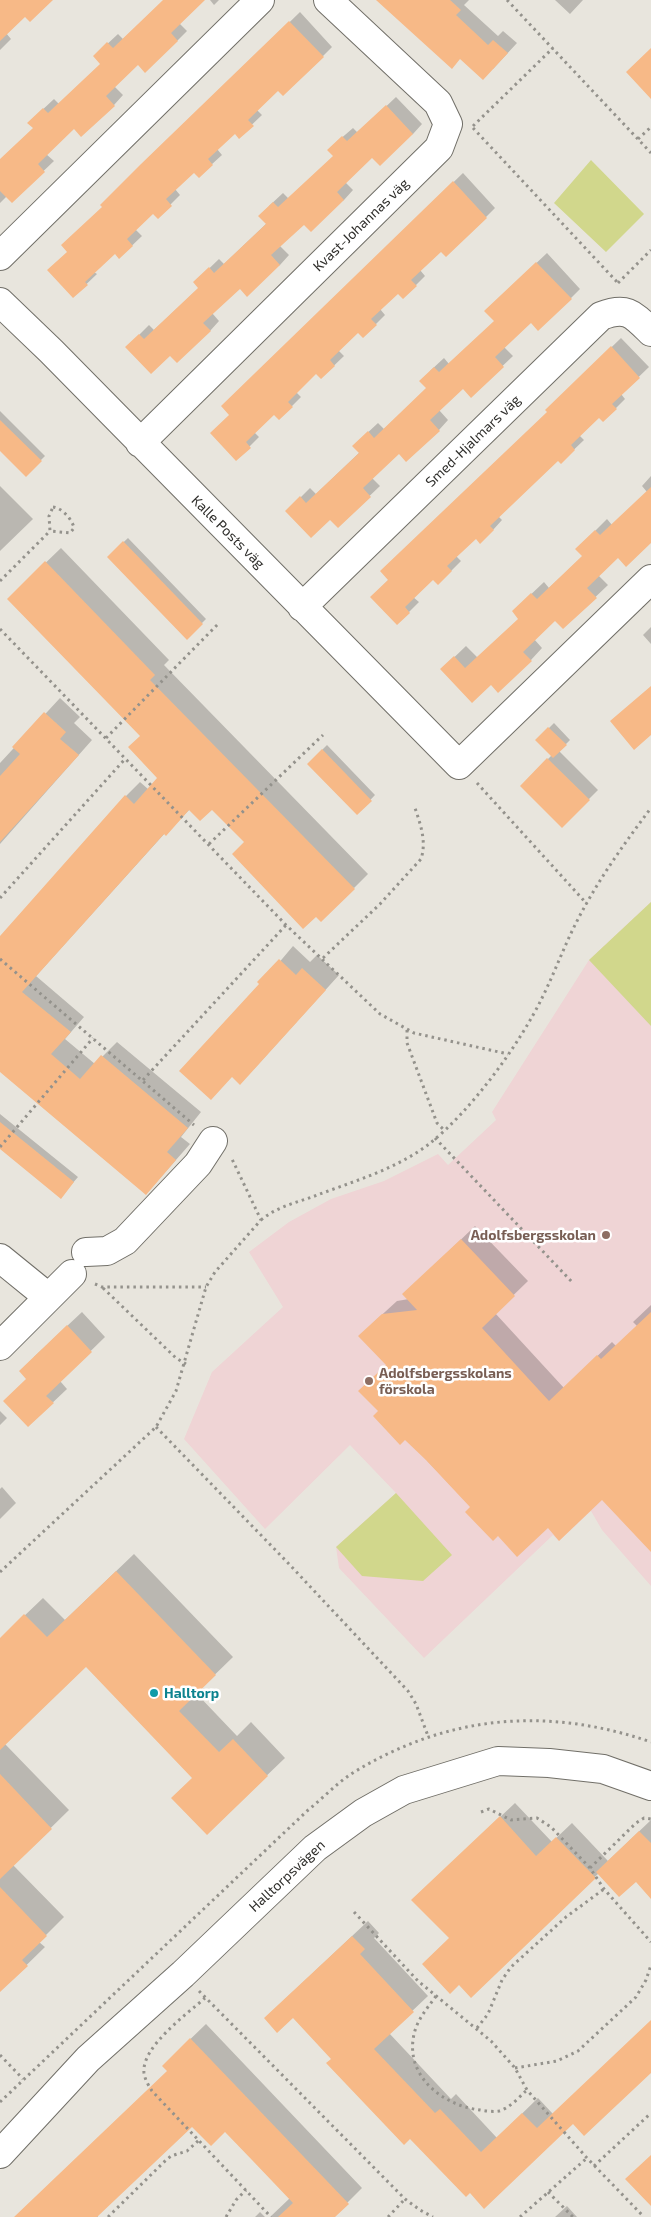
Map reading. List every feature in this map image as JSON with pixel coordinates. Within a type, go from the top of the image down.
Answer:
[{"type":"street","points":[[0,256],[260,0]]},
{"type":"street","name":"Kvast-Johannas väg","points":[[140,443],[439,148],[448,124],[438,103],[328,0]]},
{"type":"street","name":"Kalle Posts väg","points":[[0,302],[464,770]]},
{"type":"street","name":"Smed-Hjalmars väg","points":[[302,607],[601,316],[614,311],[627,311],[638,318],[651,332]]},
{"type":"street","points":[[464,770],[459,765],[651,579]]},
{"type":"street","points":[[0,1346],[79,1263],[125,1242],[198,1164],[213,1141]]},
{"type":"street","points":[[0,1258],[48,1297]]},
{"type":"street","name":"Halltorpsvägen","points":[[0,2154],[88,2059],[183,1974],[315,1848],[363,1813],[404,1790],[498,1761],[549,1763],[603,1770],[651,1786]]},
{"type":"path","points":[[507,0],[651,153]]},
{"type":"path","points":[[553,48],[472,127],[618,283],[651,250]]},
{"type":"path","points":[[638,139],[651,127]]},
{"type":"path","points":[[0,581],[50,530],[50,510],[53,506],[57,507],[70,520],[74,528],[70,533],[50,530]]},
{"type":"path","points":[[106,738],[218,624]]},
{"type":"path","points":[[0,630],[286,924],[380,1014],[414,1033],[508,1054]]},
{"type":"path","points":[[209,844],[323,735]]},
{"type":"path","points":[[0,898],[126,759]]},
{"type":"path","points":[[464,770],[587,904]]},
{"type":"path","points":[[323,958],[380,904],[421,859],[424,851],[424,841],[414,805]]},
{"type":"path","points":[[0,1572],[156,1427],[170,1403],[186,1364],[206,1287],[215,1272],[260,1220],[280,1208],[376,1173],[412,1156],[444,1130],[481,1092],[508,1054],[541,1000],[575,925],[587,904],[626,842],[651,808]]},
{"type":"path","points":[[143,1080],[286,924]]},
{"type":"path","points":[[0,959],[143,1080],[233,1160],[260,1220]]},
{"type":"path","points":[[407,1030],[407,1043],[437,1123],[444,1130]]},
{"type":"path","points":[[0,1147],[92,1038]]},
{"type":"path","points":[[435,1138],[572,1282]]},
{"type":"path","points":[[79,1263],[102,1288],[176,1358],[186,1364]]},
{"type":"path","points":[[102,1288],[206,1287]]},
{"type":"path","points":[[156,1427],[289,1564],[408,1691],[416,1704],[428,1736]]},
{"type":"path","points":[[481,1812],[489,1809],[511,1820],[531,1818],[543,1821],[590,1868],[604,1889],[651,1942]]},
{"type":"path","points":[[590,1868],[636,1823],[644,1818],[651,1819]]},
{"type":"path","points":[[477,2028],[488,2014],[502,1980],[511,1967],[566,1916],[604,1889]]},
{"type":"path","points":[[354,1912],[418,1981],[477,2028],[515,2068],[527,2090],[594,2166],[644,2217]]},
{"type":"path","points":[[161,1950],[205,1998],[405,2199],[433,2217]]},
{"type":"path","points":[[515,2068],[557,2062],[578,2050],[636,1997],[646,1980],[651,1964]]},
{"type":"path","points":[[436,1996],[418,2020],[412,2042],[416,2064],[428,2086],[456,2105],[489,2111],[505,2108],[527,2090]]},
{"type":"path","points":[[205,1998],[155,2046],[144,2065],[146,2081],[152,2091],[271,2217]]},
{"type":"path","points":[[0,2055],[23,2079],[0,2102]]},
{"type":"path","points":[[594,2166],[651,2112]]},
{"type":"path","points":[[108,2217],[171,2156],[187,2151],[199,2140]]},
{"type":"path","points":[[520,2217],[587,2158]]},
{"type":"path","points":[[226,2217],[236,2200],[246,2190]]},
{"type":"path","points":[[548,2192],[573,2217]]},
{"type":"path","points":[[388,2217],[405,2199]]},
{"type":"shaded area","name":"Adolfsbergsskolans förskola","points":[[651,902],[651,1586],[602,1530],[591,1511],[559,1541],[553,1535],[424,1658],[339,1568],[336,1547],[396,1493],[350,1445],[265,1529],[184,1439],[212,1372],[283,1307],[249,1252],[289,1222],[331,1199],[384,1181],[438,1154],[448,1165],[496,1120],[492,1112],[589,960]]},
{"type":"green space","points":[[591,160],[644,214],[606,252],[554,203]]},
{"type":"green space","points":[[651,902],[651,1026],[589,960]]},
{"type":"green space","points":[[396,1493],[452,1555],[423,1581],[362,1576],[336,1547]]},
{"type":"building","points":[[0,0],[53,0],[30,22],[25,17],[0,41]]},
{"type":"building","points":[[163,0],[205,0],[171,33],[178,41],[145,73],[138,65],[106,96],[115,106],[81,137],[74,129],[38,164],[45,172],[12,203],[0,191],[0,159],[33,128],[27,123],[43,108],[48,113],[100,64],[93,56],[107,42],[113,48]]},
{"type":"building","points":[[376,0],[450,0],[461,10],[456,15],[488,45],[493,40],[508,53],[483,80],[460,59],[452,69]]},
{"type":"building","points":[[289,21],[324,57],[283,96],[278,91],[248,120],[254,126],[239,139],[235,134],[208,159],[213,165],[199,178],[194,173],[166,199],[172,206],[158,219],[153,214],[127,239],[133,246],[119,259],[115,254],[85,282],[88,285],[73,298],[47,270],[67,252],[61,245],[102,207],[100,205],[141,164]]},
{"type":"building","points":[[651,48],[651,99],[626,72]]},
{"type":"building","points":[[386,105],[413,134],[380,166],[372,158],[337,192],[344,200],[311,232],[304,225],[271,255],[280,265],[247,297],[240,289],[203,323],[211,331],[177,363],[170,356],[151,374],[125,347],[139,334],[144,339],[198,288],[193,282],[209,267],[214,273],[266,224],[258,216],[273,202],[278,207],[333,156],[327,150],[342,136],[347,141]]},
{"type":"building","points":[[453,181],[487,218],[446,257],[441,252],[411,280],[417,286],[403,299],[398,294],[371,319],[377,325],[363,338],[358,333],[330,360],[335,366],[321,379],[316,374],[288,402],[293,407],[279,420],[274,415],[246,442],[251,448],[236,461],[210,433],[229,415],[221,406]]},
{"type":"building","points":[[536,262],[572,299],[538,331],[531,323],[495,357],[504,367],[471,398],[463,389],[430,420],[440,431],[406,462],[399,454],[363,488],[371,497],[338,528],[330,520],[311,538],[285,511],[300,496],[306,503],[359,453],[352,446],[368,431],[374,438],[426,388],[419,381],[434,367],[439,372],[494,321],[484,311]]},
{"type":"building","points":[[611,346],[640,378],[612,404],[617,409],[603,422],[599,418],[571,445],[575,450],[561,464],[558,461],[490,526],[494,530],[480,544],[476,539],[447,566],[452,571],[438,585],[433,580],[405,607],[410,613],[397,625],[370,597],[388,580],[380,571],[547,412],[545,410]]},
{"type":"building","points":[[0,420],[42,461],[26,477],[0,451]]},
{"type":"building","points":[[651,487],[651,543],[626,567],[618,558],[587,588],[597,598],[563,629],[555,621],[523,652],[532,661],[498,693],[491,685],[472,703],[440,669],[454,656],[465,668],[518,619],[512,611],[531,593],[537,599],[582,556],[575,549],[595,530],[600,535]]},
{"type":"building","points":[[123,541],[203,624],[187,640],[107,557]]},
{"type":"building","points":[[45,561],[155,675],[150,680],[355,889],[321,922],[316,917],[303,929],[232,854],[244,842],[212,810],[200,821],[189,810],[166,836],[164,834],[22,992],[71,1032],[51,1054],[80,1079],[101,1055],[188,1128],[167,1152],[176,1160],[146,1195],[0,1072],[0,936],[125,795],[134,804],[157,778],[128,747],[140,736],[7,599]]},
{"type":"building","points":[[651,686],[651,735],[634,750],[610,721]]},
{"type":"building","points":[[44,712],[66,732],[60,739],[79,755],[0,842],[0,776],[20,754],[12,747]]},
{"type":"building","points":[[548,727],[567,745],[553,758],[535,740]]},
{"type":"building","points":[[322,749],[372,801],[357,815],[307,764]]},
{"type":"building","points":[[547,758],[590,800],[562,828],[520,786]]},
{"type":"building","points":[[279,959],[296,975],[302,968],[326,990],[240,1085],[232,1077],[211,1100],[179,1071],[259,984],[257,982]]},
{"type":"building","points":[[0,1122],[74,1182],[61,1199],[0,1149]]},
{"type":"building","points":[[461,1239],[515,1296],[482,1328],[549,1401],[597,1355],[601,1359],[651,1312],[651,1552],[602,1500],[559,1541],[548,1528],[517,1557],[498,1536],[493,1541],[465,1512],[470,1507],[426,1460],[405,1440],[400,1445],[373,1416],[378,1411],[358,1391],[386,1365],[358,1336],[382,1314],[417,1310],[402,1294]]},
{"type":"building","points":[[67,1325],[92,1352],[46,1396],[54,1403],[28,1427],[3,1401],[26,1379],[19,1371]]},
{"type":"building","name":"Halltorp","points":[[116,1571],[216,1675],[179,1711],[219,1752],[233,1739],[268,1776],[207,1835],[171,1798],[192,1778],[86,1667],[0,1750],[0,1638],[24,1614],[47,1637]]},
{"type":"building","points":[[0,1774],[52,1829],[0,1879]]},
{"type":"building","points":[[500,1816],[536,1856],[556,1837],[596,1878],[471,1998],[459,1985],[450,1994],[422,1964],[449,1938],[411,1900]]},
{"type":"building","points":[[639,1831],[651,1843],[651,1899],[636,1882],[619,1897],[596,1872]]},
{"type":"building","points":[[0,1887],[47,1936],[22,1960],[28,1966],[0,1992]]},
{"type":"building","points":[[352,1936],[365,1949],[360,1954],[414,2012],[374,2049],[435,2113],[440,2109],[481,2152],[522,2113],[537,2128],[651,2020],[651,2073],[584,2136],[573,2124],[484,2209],[470,2193],[466,2197],[410,2139],[404,2145],[326,2063],[331,2059],[293,2018],[277,2033],[264,2018]]},
{"type":"building","points":[[190,2038],[349,2204],[335,2217],[278,2217],[293,2203],[252,2160],[225,2132],[211,2146],[192,2127],[97,2217],[14,2217],[167,2071],[162,2066]]},
{"type":"building","points":[[651,2155],[651,2206],[625,2179]]},
{"type":"place","name":"Adolfsbergsskolan","points":[[606,1235]]},
{"type":"place","name":"Adolfsbergsskolans förskola","points":[[369,1381]]},
{"type":"place","name":"Halltorp","points":[[154,1693]]}]
